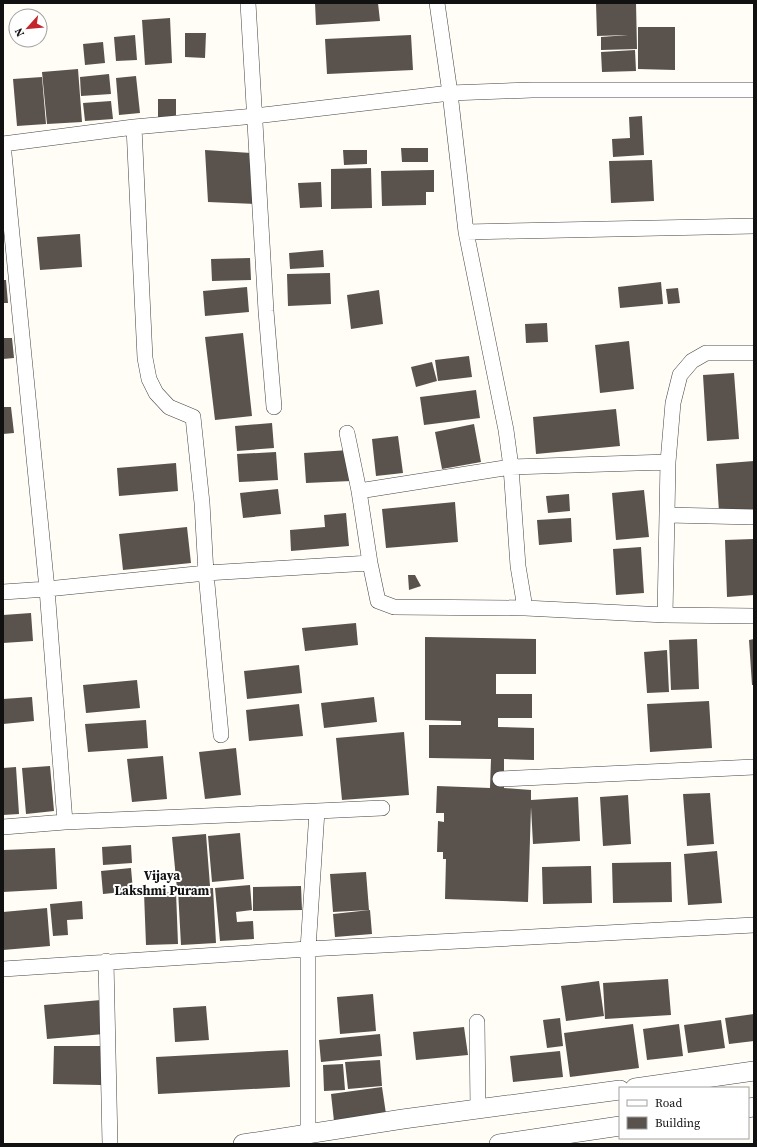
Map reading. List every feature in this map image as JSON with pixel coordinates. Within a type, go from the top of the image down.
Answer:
[{"type":"street","points":[[248,3],[266,311],[274,407]]},
{"type":"street","points":[[437,3],[450,93],[466,232],[506,430],[512,467],[518,566],[525,608]]},
{"type":"street","points":[[65,822],[47,590],[3,144],[134,127],[255,116],[450,93],[532,90],[754,90]]},
{"type":"street","points":[[134,127],[145,358],[149,379],[156,393],[169,407],[193,416],[198,477],[202,503],[206,573],[221,735]]},
{"type":"street","points":[[466,232],[754,226]]},
{"type":"street","points":[[665,615],[668,462],[673,403],[680,375],[692,361],[706,353],[754,353]]},
{"type":"street","points":[[347,433],[359,491],[370,563],[378,601],[394,606],[525,608],[665,615],[754,616]]},
{"type":"street","points":[[359,491],[512,467],[668,462]]},
{"type":"street","points":[[667,515],[754,517]]},
{"type":"street","points":[[3,592],[47,590],[206,573],[370,563]]},
{"type":"street","points":[[500,779],[754,767]]},
{"type":"street","points":[[3,827],[65,822],[382,808]]},
{"type":"street","points":[[308,1134],[308,949],[317,811]]},
{"type":"street","points":[[3,969],[106,961],[308,949],[754,925]]},
{"type":"street","points":[[106,961],[110,1144]]},
{"type":"street","points":[[477,1022],[478,1110]]},
{"type":"street","points":[[642,1087],[754,1071]]},
{"type":"street","points":[[243,1144],[403,1119],[619,1090]]},
{"type":"street","points":[[499,1144],[619,1126]]},
{"type":"building","points":[[315,3],[378,3],[380,21],[316,25]]},
{"type":"building","points":[[596,3],[636,3],[637,49],[601,50],[601,37],[628,35],[597,36]]},
{"type":"building","points":[[170,18],[172,63],[145,65],[142,20]]},
{"type":"building","points":[[638,27],[675,27],[675,70],[638,69]]},
{"type":"building","points":[[185,33],[206,33],[205,58],[185,57]]},
{"type":"building","points":[[135,35],[137,60],[116,61],[114,37]]},
{"type":"building","points":[[411,35],[413,70],[327,74],[325,39]]},
{"type":"building","points":[[103,42],[105,63],[85,65],[83,44]]},
{"type":"building","points":[[635,50],[636,71],[602,72],[601,52]]},
{"type":"building","points":[[78,69],[82,122],[47,124],[42,72]]},
{"type":"building","points":[[109,74],[111,94],[81,96],[80,77]]},
{"type":"building","points":[[136,76],[140,113],[119,115],[116,78]]},
{"type":"building","points":[[42,77],[46,124],[17,126],[13,79]]},
{"type":"building","points":[[158,99],[176,99],[176,118],[158,119]]},
{"type":"building","points":[[111,101],[113,119],[85,121],[83,103]]},
{"type":"building","points":[[642,116],[644,155],[613,157],[612,139],[630,138],[629,117]]},
{"type":"building","points":[[401,148],[428,148],[428,162],[402,162]]},
{"type":"building","points":[[205,150],[251,153],[256,204],[208,202]]},
{"type":"building","points":[[343,150],[367,150],[367,164],[344,165]]},
{"type":"building","points":[[652,160],[654,201],[611,203],[609,161]]},
{"type":"building","points":[[371,168],[372,208],[331,209],[331,169]]},
{"type":"building","points":[[434,170],[434,192],[426,192],[426,205],[382,206],[381,171]]},
{"type":"building","points":[[321,182],[322,207],[300,208],[298,183]]},
{"type":"building","points":[[80,234],[82,267],[40,270],[37,237]]},
{"type":"building","points":[[323,250],[324,267],[290,269],[289,253]]},
{"type":"building","points":[[250,258],[251,280],[212,281],[211,259]]},
{"type":"building","points":[[330,273],[331,304],[288,306],[287,274]]},
{"type":"building","points":[[3,280],[6,280],[8,303],[3,303]]},
{"type":"building","points":[[661,282],[663,304],[620,308],[618,287]]},
{"type":"building","points":[[247,287],[249,312],[205,316],[203,291]]},
{"type":"building","points":[[678,288],[680,303],[668,304],[666,289]]},
{"type":"building","points":[[379,290],[383,324],[351,329],[347,295]]},
{"type":"building","points":[[547,323],[548,342],[526,343],[525,324]]},
{"type":"building","points":[[243,333],[252,416],[215,420],[205,337]]},
{"type":"building","points":[[3,338],[12,338],[14,358],[3,359]]},
{"type":"building","points":[[629,341],[634,389],[600,393],[595,345]]},
{"type":"building","points":[[469,356],[472,377],[438,381],[435,360]]},
{"type":"building","points":[[432,362],[437,381],[416,387],[411,367]]},
{"type":"building","points":[[734,373],[739,439],[707,441],[703,375]]},
{"type":"building","points":[[476,390],[480,418],[424,425],[420,397]]},
{"type":"building","points":[[3,407],[11,407],[14,433],[3,434]]},
{"type":"building","points":[[616,409],[620,446],[536,454],[533,417]]},
{"type":"building","points":[[272,423],[274,448],[237,451],[235,426]]},
{"type":"building","points":[[474,424],[481,462],[442,469],[435,432]]},
{"type":"building","points":[[398,436],[403,473],[376,476],[372,439]]},
{"type":"building","points":[[349,450],[351,481],[306,483],[304,453]]},
{"type":"building","points":[[276,452],[278,480],[239,482],[237,454]]},
{"type":"building","points":[[754,461],[754,510],[719,512],[716,464]]},
{"type":"building","points":[[176,463],[178,491],[119,496],[117,468]]},
{"type":"building","points":[[278,489],[281,514],[243,518],[240,493]]},
{"type":"building","points":[[644,490],[649,537],[616,540],[612,493]]},
{"type":"building","points":[[569,494],[570,511],[548,513],[546,496]]},
{"type":"building","points":[[455,502],[458,542],[386,548],[382,509]]},
{"type":"building","points":[[346,513],[349,546],[291,551],[290,530],[325,527],[324,515]]},
{"type":"building","points":[[571,518],[572,542],[539,545],[537,520]]},
{"type":"building","points":[[187,527],[191,563],[123,570],[119,534]]},
{"type":"building","points":[[753,539],[754,595],[727,597],[725,540]]},
{"type":"building","points":[[641,547],[644,593],[616,595],[613,549]]},
{"type":"building","points":[[408,575],[415,575],[421,586],[409,590]]},
{"type":"building","points":[[31,613],[33,641],[3,643],[3,615]]},
{"type":"building","points":[[356,623],[358,645],[305,651],[302,628]]},
{"type":"building","points":[[425,637],[536,639],[536,674],[496,674],[496,694],[532,694],[532,718],[498,718],[498,727],[534,728],[534,760],[504,759],[504,788],[531,790],[531,800],[578,797],[580,841],[533,844],[531,807],[528,902],[445,899],[446,859],[443,859],[443,852],[437,852],[438,821],[444,822],[444,813],[436,813],[437,786],[490,788],[491,759],[429,758],[429,725],[461,725],[461,721],[425,720]]},
{"type":"building","points":[[697,639],[699,689],[671,690],[669,640]]},
{"type":"building","points":[[754,639],[754,685],[752,685],[749,640]]},
{"type":"building","points":[[667,650],[669,692],[647,693],[644,652]]},
{"type":"building","points":[[299,665],[302,693],[247,699],[244,671]]},
{"type":"building","points":[[137,680],[140,708],[86,713],[83,685]]},
{"type":"building","points":[[32,697],[34,721],[3,724],[3,699]]},
{"type":"building","points":[[374,697],[377,722],[324,728],[321,703]]},
{"type":"building","points":[[709,701],[712,748],[650,752],[647,704]]},
{"type":"building","points":[[299,704],[303,736],[249,741],[246,710]]},
{"type":"building","points":[[146,720],[148,748],[88,752],[85,724]]},
{"type":"building","points":[[404,732],[409,795],[342,800],[336,738]]},
{"type":"building","points":[[236,748],[241,795],[205,799],[199,752]]},
{"type":"building","points":[[163,756],[167,799],[132,802],[127,759]]},
{"type":"building","points":[[50,766],[54,811],[26,814],[22,768]]},
{"type":"building","points":[[16,767],[19,814],[3,815],[3,768]]},
{"type":"building","points":[[710,793],[714,844],[687,846],[683,794]]},
{"type":"building","points":[[628,795],[631,844],[603,846],[600,797]]},
{"type":"building","points":[[240,833],[244,879],[212,882],[208,836]]},
{"type":"building","points":[[206,834],[210,886],[177,889],[172,837]]},
{"type":"building","points":[[131,845],[132,863],[103,865],[102,847]]},
{"type":"building","points":[[55,848],[57,889],[3,892],[3,850]]},
{"type":"building","points":[[717,851],[722,903],[688,905],[684,854]]},
{"type":"building","points":[[671,862],[672,902],[613,903],[612,863]]},
{"type":"building","points":[[591,866],[592,903],[543,904],[542,867]]},
{"type":"building","points":[[131,868],[133,891],[103,894],[101,871]]},
{"type":"building","points":[[366,872],[369,910],[333,912],[330,874]]},
{"type":"building","points":[[250,885],[252,910],[236,912],[237,922],[253,921],[254,939],[220,941],[215,888]]},
{"type":"building","points":[[301,886],[302,910],[253,911],[253,887]]},
{"type":"building","points":[[213,888],[216,943],[181,945],[178,890]]},
{"type":"building","points":[[176,892],[178,944],[146,945],[144,893]]},
{"type":"building","points":[[82,901],[83,919],[67,920],[68,935],[53,936],[50,904]]},
{"type":"building","points":[[47,908],[50,946],[3,950],[3,912]]},
{"type":"building","points":[[370,910],[372,934],[335,937],[333,914]]},
{"type":"building","points":[[668,979],[671,1015],[605,1019],[603,983]]},
{"type":"building","points":[[599,981],[604,1016],[566,1021],[561,986]]},
{"type":"building","points":[[373,994],[376,1031],[340,1034],[337,997]]},
{"type":"building","points":[[101,1000],[104,1034],[47,1039],[44,1005]]},
{"type":"building","points":[[206,1006],[209,1040],[175,1042],[173,1008]]},
{"type":"building","points":[[754,1014],[754,1041],[729,1044],[725,1018]]},
{"type":"building","points":[[560,1018],[563,1046],[547,1048],[543,1020]]},
{"type":"building","points":[[721,1020],[725,1048],[688,1053],[684,1025]]},
{"type":"building","points":[[633,1024],[639,1068],[570,1077],[564,1033]]},
{"type":"building","points":[[679,1024],[683,1056],[647,1060],[643,1029]]},
{"type":"building","points":[[464,1027],[468,1055],[416,1060],[413,1032]]},
{"type":"building","points":[[380,1034],[382,1056],[321,1062],[319,1040]]},
{"type":"building","points":[[54,1046],[102,1046],[101,1085],[53,1084]]},
{"type":"building","points":[[288,1050],[290,1087],[158,1094],[156,1057]]},
{"type":"building","points":[[560,1051],[563,1077],[513,1082],[510,1056]]},
{"type":"building","points":[[380,1060],[382,1086],[348,1089],[345,1062]]},
{"type":"building","points":[[343,1064],[345,1090],[324,1091],[323,1065]]},
{"type":"building","points":[[382,1087],[386,1114],[334,1121],[331,1094]]},
{"type":"district","name":"Vijaya Lakshmi Puram","points":[[162,882]]}]
